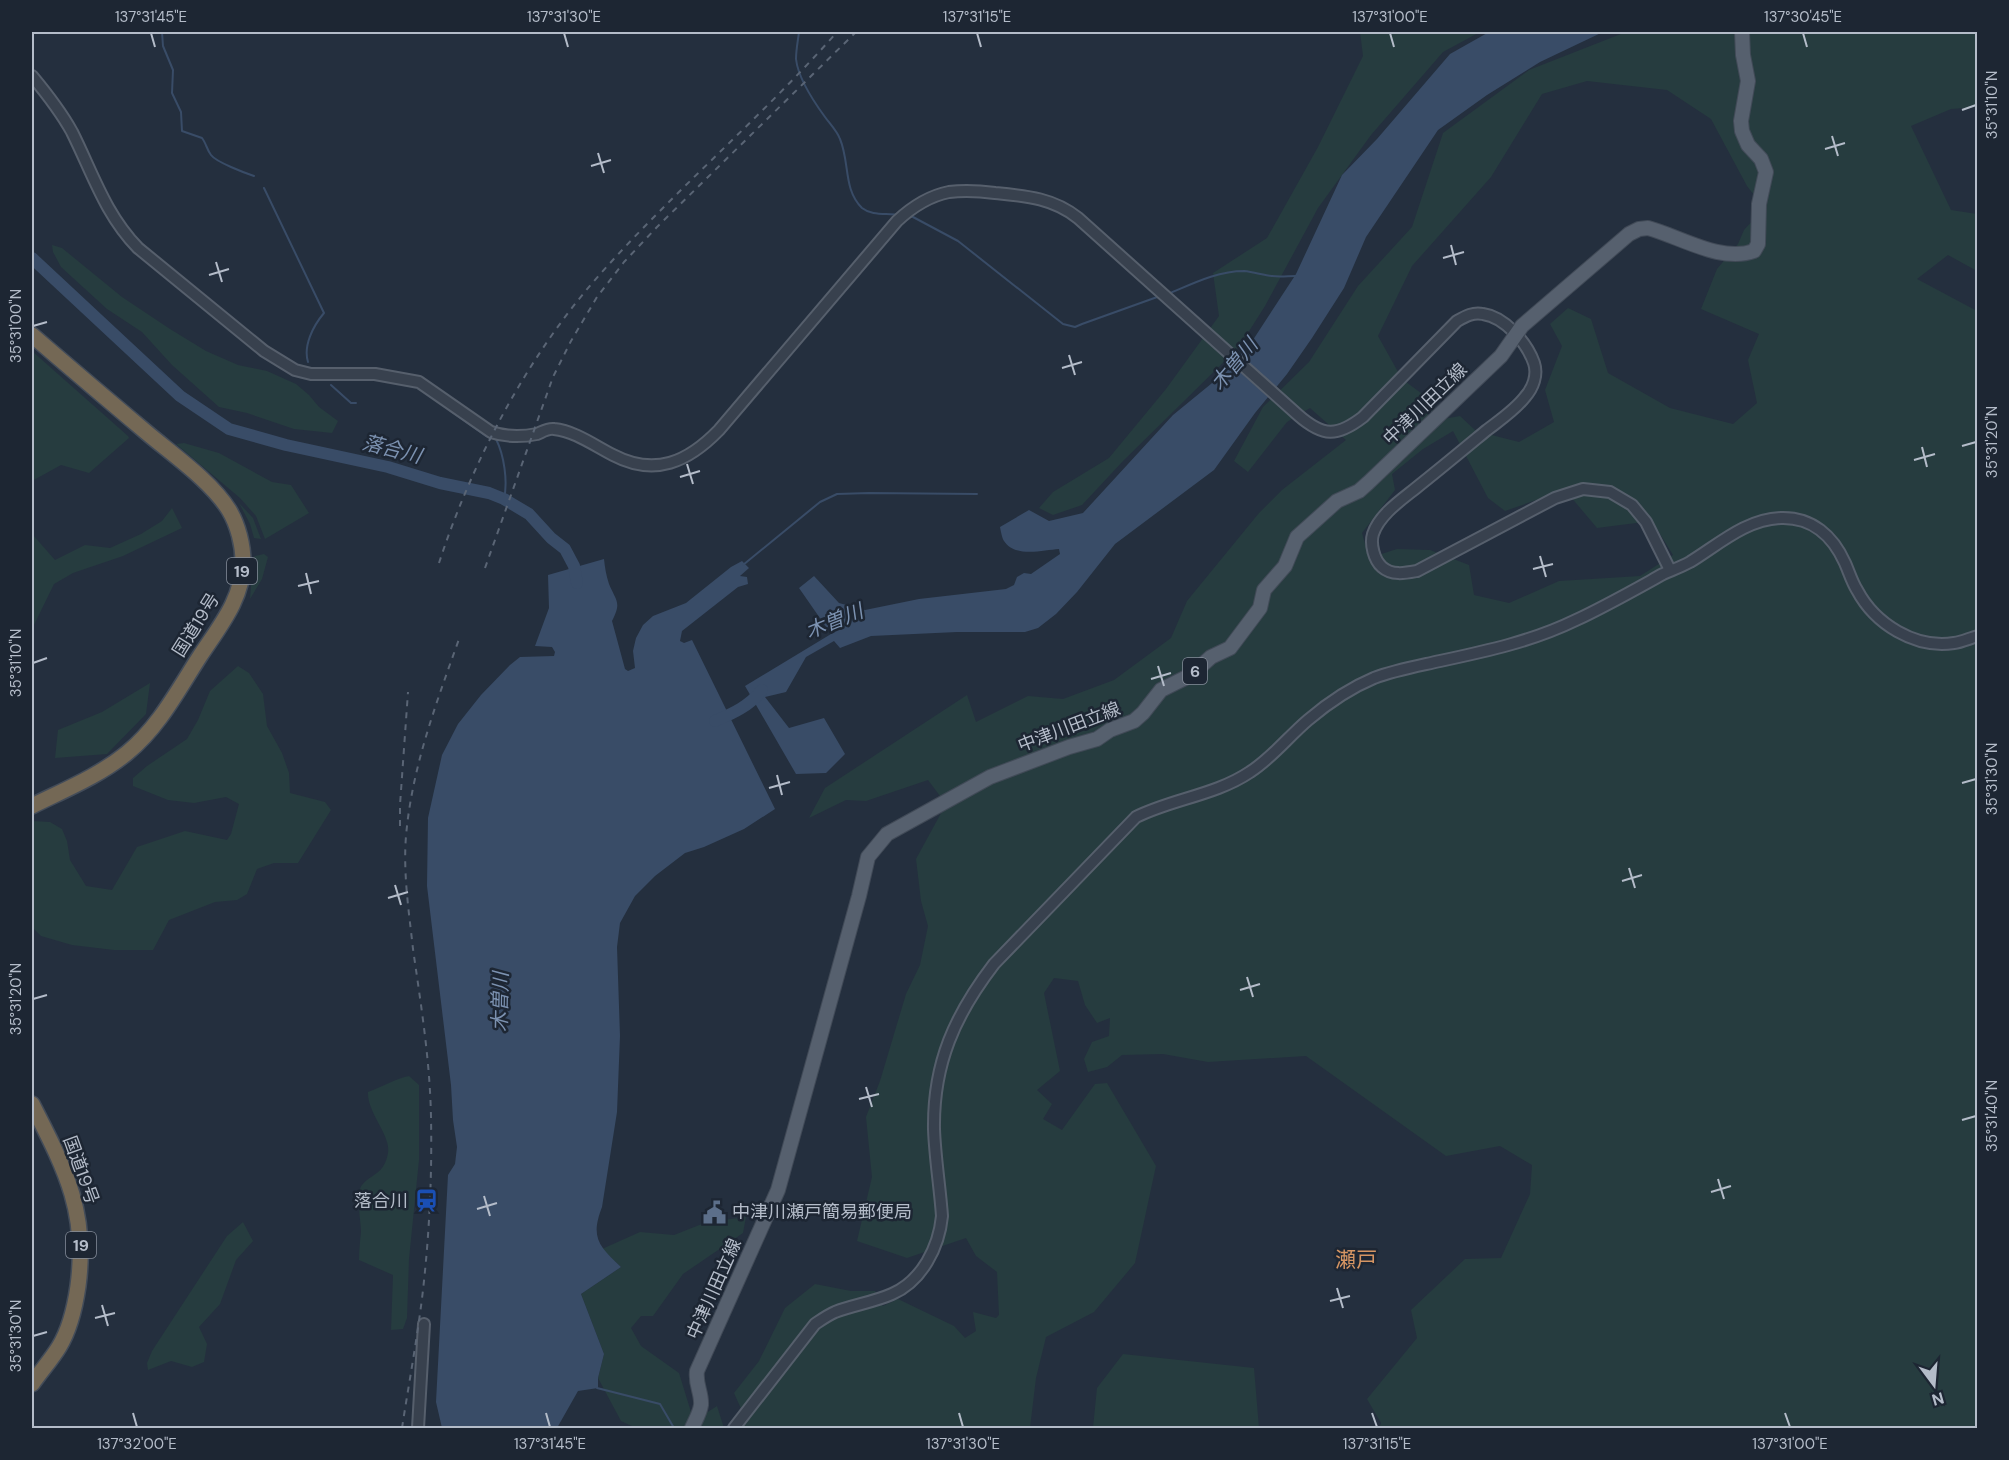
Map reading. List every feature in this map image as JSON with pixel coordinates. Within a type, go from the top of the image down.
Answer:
[{"type":"highway","name":"国道19号","points":[[32,335],[204,481],[228,509],[237,527],[243,550],[241,585],[232,608],[167,709],[129,752],[113,763],[32,806]]},
{"type":"highway","name":"国道19号","points":[[32,1104],[65,1173],[78,1217],[81,1244],[73,1315],[59,1346],[32,1383]]},
{"type":"main road","name":"中津川田立線","points":[[692,1428],[701,1407],[695,1381],[697,1371],[778,1190],[868,856],[877,844],[887,834],[990,777],[1096,739],[1110,730],[1134,721],[1161,690],[1191,675],[1210,657],[1230,648],[1260,608],[1264,590],[1285,566],[1297,537],[1337,501],[1359,491],[1368,483],[1501,356],[1522,326],[1629,234],[1648,228],[1717,252],[1739,255],[1754,251],[1758,244],[1759,204],[1767,172],[1761,159],[1748,145],[1742,131],[1741,121],[1748,90],[1742,32]]},
{"type":"street","points":[[32,76],[58,109],[71,131],[106,207],[125,234],[138,248],[279,362],[295,370],[311,374],[375,374],[419,382],[491,432],[511,436],[536,434],[552,428],[568,432],[629,462],[659,465],[673,463],[696,452],[708,442],[903,215],[930,198],[948,192],[972,191],[1028,196],[1050,201],[1069,211],[1298,415],[1316,429],[1325,432],[1335,432],[1351,426],[1363,417],[1443,334],[1457,321],[1470,314],[1492,317],[1515,334],[1534,364],[1535,381],[1526,397],[1382,518],[1373,532],[1371,543],[1374,556],[1382,567],[1392,572],[1405,574],[1418,571],[1555,498],[1583,489],[1602,490],[1617,495],[1638,511],[1671,570]]},
{"type":"street","points":[[734,1428],[815,1324],[832,1313],[902,1289],[917,1276],[929,1259],[941,1229],[942,1216],[934,1106],[942,1058],[953,1027],[974,990],[994,964],[1136,817],[1155,807],[1232,782],[1250,772],[1278,751],[1308,720],[1345,692],[1361,684],[1395,671],[1521,643],[1554,630],[1689,562],[1720,542],[1757,523],[1778,518],[1795,518],[1816,526],[1832,542],[1865,603],[1891,628],[1908,638],[1945,644],[1977,636]]},
{"type":"street","points":[[418,1428],[424,1324]]},
{"type":"green space","points":[[1360,32],[1480,32],[1443,52],[1371,135],[1318,208],[1265,306],[1239,347],[1123,461],[1082,505],[1053,515],[1039,508],[1053,492],[1109,458],[1166,389],[1219,316],[1213,273],[1267,238],[1318,147],[1363,56]]},
{"type":"green space","points":[[1626,32],[1977,32],[1977,107],[1951,109],[1911,126],[1951,210],[1977,214],[1977,271],[1948,255],[1917,279],[1977,311],[1977,1428],[1379,1428],[1381,1423],[1367,1399],[1417,1338],[1411,1310],[1465,1259],[1501,1258],[1530,1194],[1532,1165],[1500,1146],[1446,1156],[1306,1056],[1208,1062],[1163,1054],[1122,1055],[1107,1067],[1088,1072],[1084,1059],[1092,1042],[1109,1036],[1110,1018],[1097,1023],[1085,1005],[1078,981],[1054,978],[1044,993],[1060,1071],[1037,1090],[1052,1104],[1043,1119],[1062,1130],[1095,1084],[1107,1083],[1156,1166],[1135,1263],[1094,1312],[1046,1337],[1036,1378],[1030,1428],[742,1428],[747,1422],[734,1393],[759,1361],[785,1308],[815,1284],[851,1291],[875,1291],[883,1306],[898,1299],[954,1326],[965,1338],[976,1331],[973,1312],[996,1318],[999,1315],[997,1272],[976,1256],[966,1238],[907,1258],[857,1241],[872,1177],[866,1117],[880,1081],[906,994],[920,965],[928,926],[921,901],[916,859],[946,804],[928,780],[866,801],[846,800],[809,818],[825,788],[967,695],[976,722],[1028,696],[1063,699],[1114,680],[1171,638],[1187,601],[1259,513],[1282,490],[1346,440],[1310,408],[1287,422],[1248,472],[1234,461],[1263,407],[1309,362],[1358,286],[1412,227],[1443,133],[1529,70]],"holes":[[[1587,81],[1667,90],[1711,119],[1747,186],[1764,208],[1744,230],[1738,244],[1717,269],[1701,309],[1759,334],[1748,360],[1757,403],[1733,424],[1670,408],[1608,373],[1591,319],[1568,308],[1550,324],[1562,346],[1545,390],[1554,422],[1519,442],[1476,431],[1460,416],[1443,419],[1425,396],[1402,379],[1378,336],[1412,266],[1491,177],[1542,94]],[[1453,431],[1488,498],[1505,511],[1565,490],[1597,528],[1652,521],[1673,555],[1640,576],[1559,581],[1509,603],[1474,595],[1469,565],[1430,550],[1397,549],[1369,558],[1362,533],[1395,490],[1392,474],[1423,449]]]},
{"type":"green space","points":[[52,245],[62,248],[122,297],[206,351],[238,365],[267,371],[296,384],[319,407],[338,421],[332,433],[294,429],[247,413],[219,407],[172,365],[142,332],[107,309],[61,267]]},
{"type":"green space","points":[[32,351],[129,438],[89,473],[61,465],[32,481]]},
{"type":"green space","points":[[184,443],[219,453],[272,482],[291,485],[309,513],[265,539],[256,516],[240,498],[176,444]]},
{"type":"green space","points":[[239,503],[253,518],[261,539],[254,538],[250,524]]},
{"type":"green space","points":[[172,508],[182,528],[123,556],[73,573],[54,584],[34,625],[32,638],[32,529],[33,535],[55,560],[85,545],[110,548],[141,534],[162,521]]},
{"type":"green space","points":[[264,554],[268,557],[262,579],[250,599],[253,559],[255,556]]},
{"type":"green space","points":[[238,666],[249,673],[263,694],[267,726],[282,753],[289,773],[290,793],[325,802],[331,810],[298,863],[274,863],[257,869],[247,894],[237,900],[215,902],[169,920],[153,950],[114,950],[72,945],[41,936],[32,927],[33,821],[50,822],[62,829],[67,841],[70,860],[86,886],[112,890],[137,847],[185,831],[227,840],[231,834],[239,804],[226,797],[194,803],[168,800],[133,786],[133,778],[187,739],[210,691]]},
{"type":"green space","points":[[150,683],[146,714],[107,754],[55,758],[58,730],[102,712]]},
{"type":"green space","points":[[409,1076],[419,1085],[419,1160],[409,1259],[407,1318],[403,1329],[391,1330],[393,1275],[359,1260],[361,1232],[359,1194],[362,1185],[384,1166],[388,1153],[386,1139],[371,1108],[368,1092]]},
{"type":"green space","points":[[746,1217],[743,1233],[683,1274],[653,1316],[641,1316],[631,1328],[641,1346],[679,1373],[691,1412],[703,1415],[717,1406],[724,1428],[636,1428],[621,1421],[598,1378],[604,1354],[581,1294],[621,1267],[602,1249],[640,1232],[674,1235],[707,1222]]},
{"type":"green space","points":[[243,1222],[253,1241],[236,1260],[220,1304],[199,1327],[207,1344],[204,1362],[192,1367],[171,1361],[148,1370],[147,1363],[152,1351],[227,1236]]},
{"type":"green space","points":[[1123,1354],[1254,1368],[1259,1428],[1093,1428],[1097,1388]]},
{"type":"water","points":[[1489,32],[1603,32],[1540,62],[1487,95],[1438,130],[1366,237],[1344,288],[1312,338],[1214,470],[1115,544],[1077,592],[1056,614],[1038,628],[1025,632],[871,636],[840,648],[834,641],[806,657],[786,692],[765,697],[789,728],[824,718],[845,754],[826,773],[796,774],[745,686],[831,634],[799,588],[814,576],[839,603],[865,610],[919,599],[1006,589],[1014,585],[1017,577],[1024,573],[1031,574],[1060,554],[1059,549],[1030,552],[1015,550],[1004,541],[1000,527],[1029,510],[1049,521],[1083,513],[1173,415],[1217,379],[1251,343],[1296,274],[1342,175],[1377,139],[1450,54]]},
{"type":"water","points":[[604,559],[608,581],[617,602],[617,610],[612,621],[625,669],[628,671],[635,668],[633,651],[636,638],[643,625],[653,616],[686,603],[731,567],[742,561],[749,568],[740,576],[747,577],[748,584],[738,587],[682,631],[680,641],[684,643],[692,640],[775,809],[744,829],[685,853],[655,876],[635,896],[620,923],[617,947],[620,1036],[617,1112],[597,1234],[602,1247],[621,1267],[581,1294],[604,1354],[598,1388],[578,1391],[557,1428],[442,1428],[436,1402],[448,1175],[455,1164],[457,1147],[427,886],[428,818],[442,755],[458,724],[481,695],[520,657],[554,656],[555,652],[552,647],[535,646],[549,608],[548,575]]},
{"type":"waterway","points":[[162,32],[163,46],[173,70],[172,93],[181,112],[182,131],[202,138],[211,155],[219,161],[254,176]]},
{"type":"waterway","points":[[799,32],[797,66],[812,97],[839,136],[849,184],[856,201],[870,212],[898,215]]},
{"type":"waterway","points":[[264,188],[324,313],[310,336],[307,349],[308,362]]},
{"type":"waterway","points":[[909,216],[958,241],[1063,324],[1075,327],[1160,296]]},
{"type":"waterway","name":"落合川","points":[[32,258],[180,396],[229,429],[286,445],[388,467],[504,499],[529,514],[551,538],[565,549],[574,566],[577,583]]},
{"type":"waterway","points":[[1168,294],[1224,273],[1244,271],[1275,276],[1296,276]]},
{"type":"waterway","points":[[331,385],[351,403],[356,403]]},
{"type":"waterway","points":[[448,409],[486,436],[496,439],[505,468],[504,499]]},
{"type":"waterway","points":[[743,565],[820,502],[837,494],[977,494]]},
{"type":"waterway","name":"木曽川","points":[[715,721],[741,708],[762,690]]},
{"type":"waterway","points":[[597,1388],[660,1404],[674,1428]]},
{"type":"railway","points":[[439,563],[486,447],[527,372],[575,303],[660,211],[780,93],[837,32]]},
{"type":"railway","points":[[485,568],[553,377],[597,297],[624,262],[657,227],[856,32]]},
{"type":"railway","points":[[402,1428],[423,1291],[431,1155],[429,1075],[407,893],[406,836],[419,760],[459,639]]},
{"type":"railway","points":[[400,826],[408,692]]},
{"type":"place","name":"落合川","points":[[426,1201]]},
{"type":"place","name":"中津川瀬戸簡易郵便局","points":[[714,1212]]},
{"type":"district","name":"瀬戸","points":[[1356,1260]]}]
